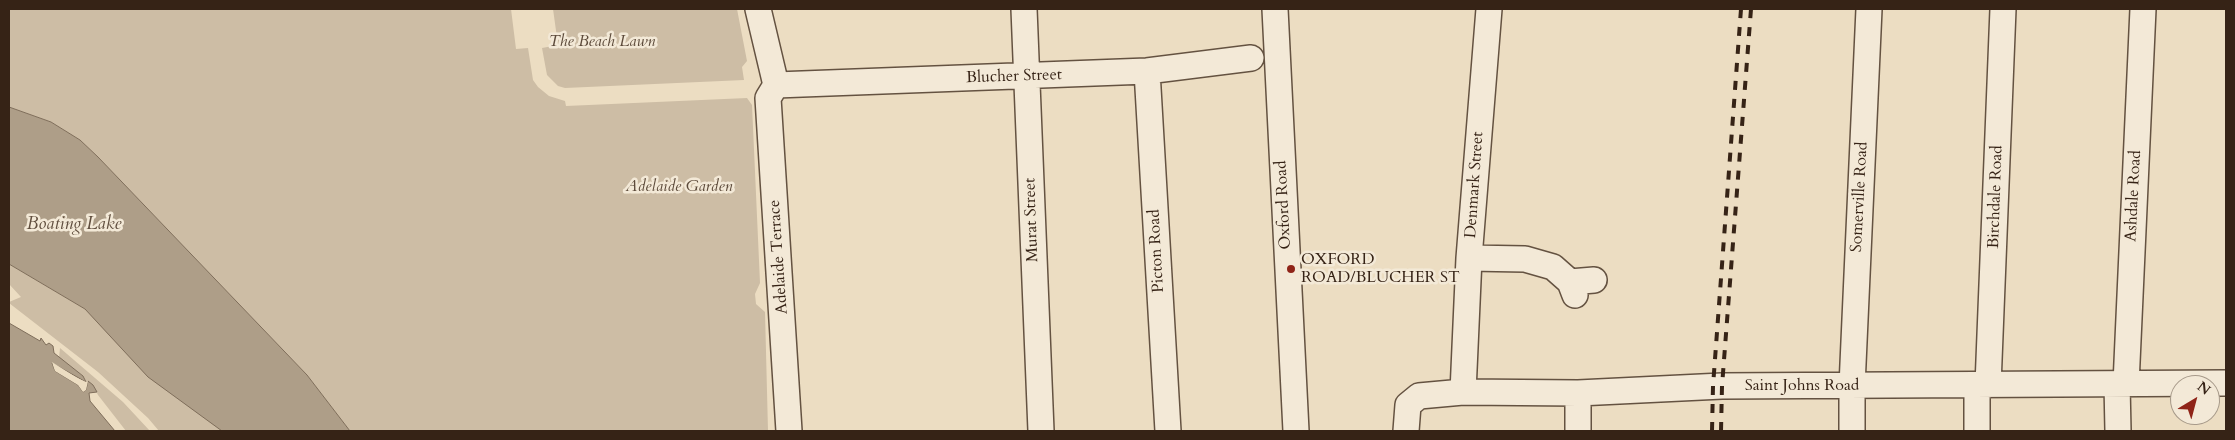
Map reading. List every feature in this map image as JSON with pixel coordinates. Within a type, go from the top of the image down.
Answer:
[{"type":"street","points":[[758,9],[776,85]]},
{"type":"street","name":"Murat Street","points":[[1024,9],[1041,431]]},
{"type":"street","name":"Oxford Road","points":[[1275,9],[1296,431]]},
{"type":"street","name":"Denmark Street","points":[[1463,392],[1469,258],[1489,9]]},
{"type":"street","name":"Somerville Road","points":[[1852,431],[1852,386],[1869,9]]},
{"type":"street","name":"Birchdale Road","points":[[1978,431],[1983,385],[2003,9]]},
{"type":"street","name":"Ashdale Road","points":[[2118,431],[2143,9]]},
{"type":"street","name":"Blucher Street","points":[[776,85],[1026,77],[1147,70],[1251,58]]},
{"type":"street","name":"Picton Road","points":[[1147,70],[1168,431]]},
{"type":"street","name":"Adelaide Terrace","points":[[776,85],[768,98],[789,431]]},
{"type":"street","points":[[1469,258],[1525,260],[1553,267],[1580,285]]},
{"type":"street","name":"Saint Johns Road","points":[[1406,431],[1408,405],[1419,396],[1463,392],[1578,393],[1689,387],[2226,383]]},
{"type":"street","points":[[1578,393],[1578,431]]},
{"type":"green space","name":"Adelaide Garden","points":[[9,9],[511,9],[516,49],[528,48],[533,80],[549,96],[565,101],[566,106],[747,98],[752,105],[760,283],[755,294],[756,304],[765,312],[768,431],[350,431],[307,375],[98,157],[80,140],[51,122],[9,107]]},
{"type":"green space","name":"The Beach Lawn","points":[[553,9],[737,9],[747,61],[742,67],[744,80],[565,88],[558,86],[547,75],[542,48],[558,45]]},
{"type":"green space","points":[[9,264],[85,309],[222,431],[159,431],[148,418],[98,372],[9,303],[21,297],[9,284]]},
{"type":"green space","points":[[60,348],[123,402],[150,431],[126,431],[98,395],[93,385],[86,382],[83,376],[59,358]]},
{"type":"water","name":"Boating Lake","points":[[9,107],[51,122],[80,140],[98,157],[307,375],[350,431],[222,431],[148,377],[85,309],[9,264]]},
{"type":"water","points":[[9,323],[40,341],[41,338],[46,345],[49,343],[53,346],[54,353],[83,376],[86,382],[52,363],[55,371],[78,385],[83,392],[86,390],[88,381],[93,385],[97,392],[89,393],[90,401],[115,431],[9,431]]},
{"type":"pier","points":[[52,362],[77,378],[88,381],[86,390],[83,392],[78,385],[55,371]]},
{"type":"railway","points":[[1712,431],[1713,386],[1741,9]]},
{"type":"railway","points":[[1721,431],[1722,386],[1751,9]]},
{"type":"place","name":"OXFORD ROAD/BLUCHER ST","points":[[1291,269]]}]
